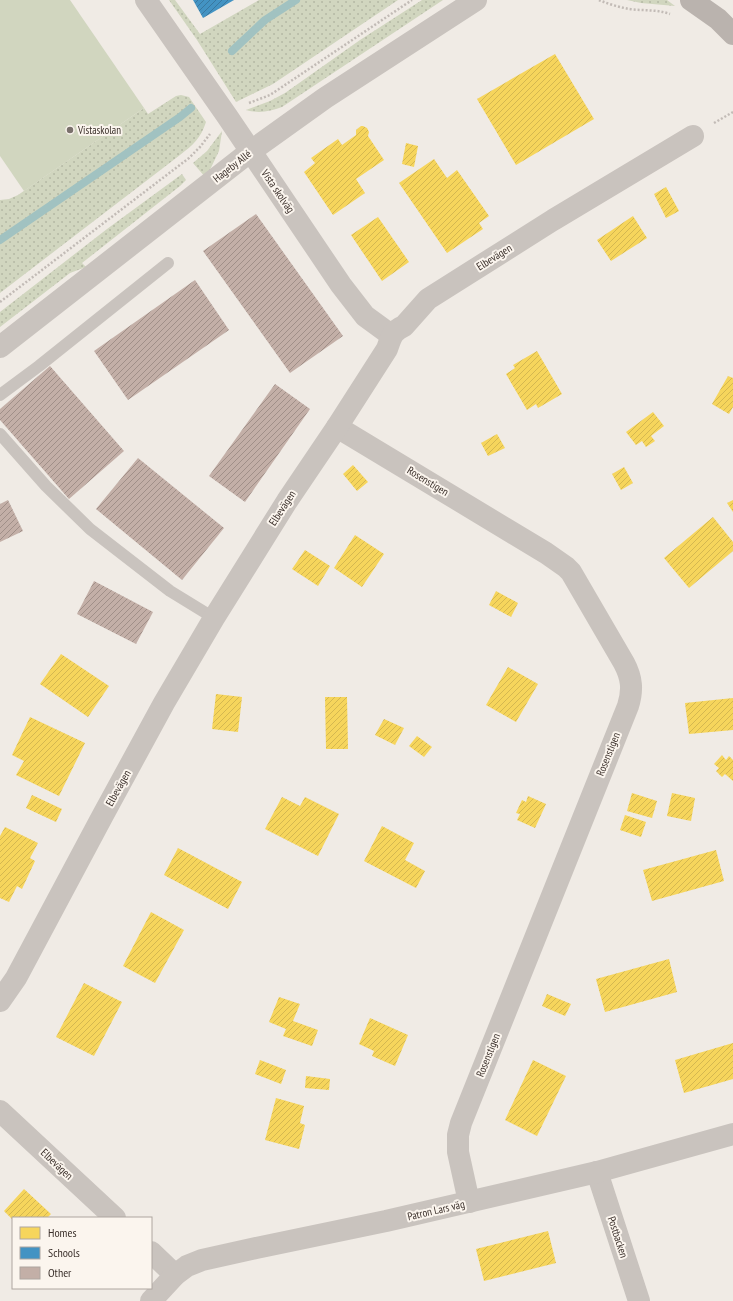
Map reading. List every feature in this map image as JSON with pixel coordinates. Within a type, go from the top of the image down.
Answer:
[{"type":"main road","points":[[690,0],[718,19],[733,34]]},
{"type":"main road","points":[[706,0],[718,19]]},
{"type":"street","name":"Vista skolväg","points":[[146,0],[251,151],[341,285],[366,316],[391,335]]},
{"type":"street","name":"Hageby Allé","points":[[0,347],[251,151],[325,98],[476,0]]},
{"type":"street","name":"Elbevägen","points":[[0,1001],[16,978],[164,703],[214,618],[287,501],[387,349],[391,335],[399,328],[404,326],[428,299],[553,220],[693,136]]},
{"type":"street","name":"Rosenstigen","points":[[337,427],[546,553],[566,567],[571,572],[624,663],[632,684],[628,706],[461,1123],[457,1143],[469,1202]]},
{"type":"street","name":"Elbevägen","points":[[0,1111],[114,1217]]},
{"type":"street","name":"Patron Lars väg","points":[[151,1301],[175,1274],[187,1266],[210,1259],[386,1221],[597,1172],[733,1134]]},
{"type":"street","name":"Postbacken","points":[[597,1172],[639,1301]]},
{"type":"street","points":[[152,1253],[175,1274]]},
{"type":"lane","points":[[0,395],[39,366],[168,263]]},
{"type":"lane","points":[[0,434],[46,486],[90,529],[170,591],[214,618]]},
{"type":"path","points":[[0,302],[189,158],[200,147],[220,121],[244,105],[270,95],[412,0]]},
{"type":"path","points":[[599,0],[629,9],[661,11],[672,15]]},
{"type":"green space","points":[[0,0],[70,0],[144,108],[24,191],[0,156]]},
{"type":"green space","points":[[169,0],[175,0],[200,34],[259,0],[398,0],[273,84],[236,102],[197,40]]},
{"type":"green space","points":[[422,0],[443,0],[282,107],[265,112],[246,110],[270,101],[285,93],[360,40]]},
{"type":"green space","points":[[627,0],[667,0],[675,6],[641,3]]},
{"type":"green space","points":[[181,95],[189,97],[206,122],[196,141],[180,155],[0,293],[0,200],[9,199],[18,195],[144,108],[148,114],[176,96]]},
{"type":"green space","points":[[222,131],[219,151],[206,178],[193,163],[207,151]]},
{"type":"green space","points":[[182,174],[186,180],[180,186],[82,263],[86,267],[70,273],[0,327],[0,312],[107,229]]},
{"type":"building: Homes","points":[[555,54],[594,119],[516,165],[477,99]]},
{"type":"building: Homes","points":[[361,126],[367,128],[369,132],[368,136],[384,160],[356,179],[365,193],[333,215],[304,172],[315,163],[311,158],[338,139],[342,145],[356,135],[356,130]]},
{"type":"building: Homes","points":[[406,143],[418,146],[414,167],[402,164]]},
{"type":"building: Homes","points":[[434,159],[447,178],[457,170],[489,216],[479,223],[483,229],[447,253],[399,183]]},
{"type":"building: Homes","points":[[666,187],[679,211],[666,218],[654,194]]},
{"type":"building: Homes","points":[[633,216],[647,238],[611,261],[597,240]]},
{"type":"building: Homes","points":[[378,217],[409,262],[382,281],[351,235]]},
{"type":"building: Homes","points":[[537,351],[562,394],[538,408],[536,404],[527,410],[506,374],[515,368],[513,365]]},
{"type":"building: Homes","points":[[728,376],[733,378],[733,407],[729,414],[712,404]]},
{"type":"building: Homes","points":[[653,412],[664,426],[651,436],[655,441],[646,447],[642,441],[636,445],[626,432]]},
{"type":"building: Homes","points":[[497,434],[505,448],[488,456],[481,443]]},
{"type":"building: Homes","points":[[353,465],[368,482],[357,491],[343,474]]},
{"type":"building: Homes","points":[[624,467],[633,483],[621,490],[612,474]]},
{"type":"building: Homes","points":[[733,500],[733,512],[727,503]]},
{"type":"building: Homes","points":[[713,517],[733,542],[733,551],[689,588],[664,558]]},
{"type":"building: Homes","points":[[355,535],[384,554],[362,587],[334,568]]},
{"type":"building: Homes","points":[[305,550],[330,566],[318,586],[292,569]]},
{"type":"building: Homes","points":[[496,591],[518,603],[511,617],[489,605]]},
{"type":"building: Homes","points":[[61,654],[109,686],[88,717],[40,684]]},
{"type":"building: Homes","points":[[508,667],[538,684],[516,722],[486,705]]},
{"type":"building: Homes","points":[[216,694],[242,697],[238,732],[212,729]]},
{"type":"building: Homes","points":[[325,697],[347,697],[348,749],[326,749]]},
{"type":"building: Homes","points":[[733,698],[733,730],[689,734],[685,703]]},
{"type":"building: Homes","points":[[30,717],[85,743],[59,796],[16,775],[24,761],[12,755]]},
{"type":"building: Homes","points":[[384,719],[404,728],[395,745],[375,735]]},
{"type":"building: Homes","points":[[417,736],[432,747],[424,757],[409,746]]},
{"type":"building: Homes","points":[[722,755],[726,760],[729,756],[733,760],[733,781],[725,774],[722,777],[716,771],[719,768],[714,764]]},
{"type":"building: Homes","points":[[632,793],[657,801],[652,818],[627,811]]},
{"type":"building: Homes","points":[[672,793],[695,798],[691,821],[667,816]]},
{"type":"building: Homes","points":[[32,795],[62,809],[56,822],[26,808]]},
{"type":"building: Homes","points":[[528,796],[546,804],[535,828],[517,820],[520,814],[516,813],[522,800],[526,802]]},
{"type":"building: Homes","points":[[282,797],[300,806],[305,797],[339,814],[318,856],[265,829]]},
{"type":"building: Homes","points":[[625,815],[646,822],[641,837],[620,830]]},
{"type":"building: Homes","points":[[382,826],[414,843],[405,860],[425,871],[416,888],[364,861]]},
{"type":"building: Homes","points":[[5,827],[38,843],[30,858],[35,861],[22,889],[17,886],[9,902],[0,898],[0,836]]},
{"type":"building: Homes","points":[[178,848],[242,882],[228,909],[164,875]]},
{"type":"building: Homes","points":[[716,850],[724,881],[652,901],[643,870]]},
{"type":"building: Homes","points":[[151,912],[184,930],[155,983],[123,966]]},
{"type":"building: Homes","points":[[669,959],[677,992],[605,1012],[596,979]]},
{"type":"building: Homes","points":[[84,983],[122,1002],[94,1056],[56,1037]]},
{"type":"building: Homes","points":[[547,994],[571,1004],[565,1016],[542,1006]]},
{"type":"building: Homes","points":[[279,997],[300,1004],[293,1021],[318,1030],[312,1046],[283,1036],[286,1029],[269,1022]]},
{"type":"building: Homes","points":[[370,1018],[408,1035],[395,1066],[372,1056],[374,1051],[359,1044]]},
{"type":"building: Homes","points":[[733,1043],[733,1079],[684,1093],[675,1060]]},
{"type":"building: Homes","points":[[260,1060],[286,1070],[281,1084],[255,1074]]},
{"type":"building: Homes","points":[[533,1060],[566,1076],[537,1136],[505,1120]]},
{"type":"building: Homes","points":[[306,1076],[330,1079],[329,1090],[305,1088]]},
{"type":"building: Homes","points":[[276,1098],[304,1106],[300,1123],[305,1125],[299,1149],[265,1140]]},
{"type":"building: Homes","points":[[24,1189],[51,1214],[48,1217],[12,1217],[12,1219],[4,1211]]},
{"type":"building: Homes","points":[[548,1231],[556,1263],[484,1281],[476,1249]]},
{"type":"building: Schools","points":[[193,0],[234,0],[203,18]]},
{"type":"building: Other","points":[[256,214],[343,336],[290,373],[203,251]]},
{"type":"building: Other","points":[[195,280],[229,330],[128,400],[94,351]]},
{"type":"building: Other","points":[[50,366],[124,451],[69,499],[0,420],[0,409]]},
{"type":"building: Other","points":[[275,384],[310,409],[245,502],[209,476]]},
{"type":"building: Other","points":[[138,458],[224,528],[182,580],[96,509]]},
{"type":"building: Other","points":[[8,500],[23,531],[0,542],[0,504]]},
{"type":"building: Other","points":[[94,581],[153,612],[136,644],[77,614]]},
{"type":"waterway","points":[[232,51],[265,20],[296,0]]},
{"type":"waterway","points":[[0,240],[191,108]]},
{"type":"place","name":"Vistaskolan","points":[[70,130]]}]
